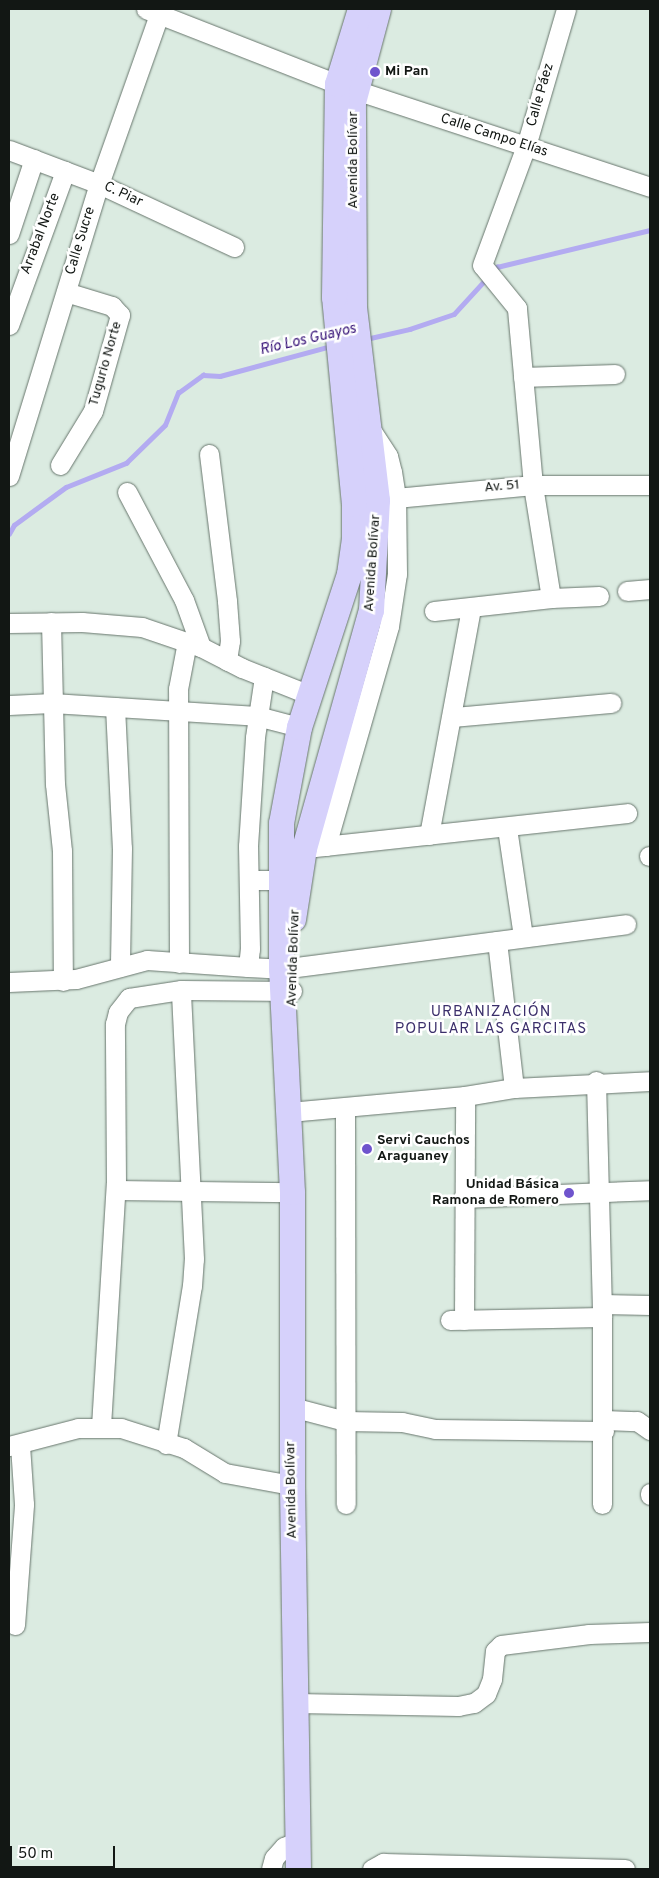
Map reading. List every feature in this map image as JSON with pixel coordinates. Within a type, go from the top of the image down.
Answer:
[{"type":"main road","name":"Avenida Bolívar","points":[[287,979],[293,917],[304,849],[348,733],[371,610],[376,500],[359,412],[344,302],[347,87],[360,9]]},
{"type":"main road","name":"Avenida Bolívar","points":[[347,87],[378,9]]},
{"type":"main road","name":"Avenida Bolívar","points":[[304,849],[285,789],[299,727],[349,574],[376,500]]},
{"type":"main road","name":"Avenida Bolívar","points":[[298,1869],[292,1485],[292,1192],[287,979],[281,880],[304,849]]},
{"type":"street","name":"Calle Páez","points":[[523,377],[517,308],[482,265],[526,146],[566,9]]},
{"type":"street","name":"Calle Campo Elías","points":[[155,11],[347,87],[650,187]]},
{"type":"street","name":"Calle Sucre","points":[[9,476],[99,184],[155,11]]},
{"type":"street","name":"C. Piar","points":[[9,150],[99,184],[234,247]]},
{"type":"street","points":[[9,234],[34,159]]},
{"type":"street","name":"Arrabal Norte","points":[[9,325],[65,171]]},
{"type":"street","name":"Tugurio Norte","points":[[60,465],[93,412],[120,315],[112,306],[66,292]]},
{"type":"street","points":[[551,598],[533,484],[523,377],[615,374]]},
{"type":"street","points":[[359,412],[388,456],[376,500]]},
{"type":"street","points":[[209,454],[227,601],[230,641],[227,661]]},
{"type":"street","name":"Av. 51","points":[[376,500],[533,484],[650,485]]},
{"type":"street","points":[[127,492],[184,600],[194,644],[178,689],[179,963]]},
{"type":"street","points":[[627,591],[650,589]]},
{"type":"street","points":[[434,611],[471,609],[551,598],[600,596]]},
{"type":"street","points":[[429,835],[453,717],[471,609]]},
{"type":"street","points":[[51,622],[52,703],[61,831],[63,981]]},
{"type":"street","points":[[9,623],[51,622],[142,627],[194,644],[227,661],[310,695]]},
{"type":"street","points":[[248,967],[248,846],[257,716],[264,677]]},
{"type":"street","points":[[9,704],[52,703],[257,716],[299,727]]},
{"type":"street","points":[[453,717],[611,703]]},
{"type":"street","points":[[115,707],[122,848],[120,967]]},
{"type":"street","points":[[304,849],[507,828],[626,813]]},
{"type":"street","points":[[507,828],[523,936]]},
{"type":"street","points":[[249,880],[281,880]]},
{"type":"street","points":[[101,1426],[116,1190],[114,1024],[118,1012],[129,998],[181,990],[287,979],[523,936],[626,924]]},
{"type":"street","points":[[497,941],[514,1088]]},
{"type":"street","points":[[9,982],[63,981],[147,960],[248,967],[287,979]]},
{"type":"street","points":[[166,1444],[192,1286],[191,1190],[181,990]]},
{"type":"street","points":[[289,1112],[465,1096],[514,1088],[596,1081],[650,1080]]},
{"type":"street","points":[[596,1081],[604,1426],[602,1504]]},
{"type":"street","points":[[465,1096],[463,1198],[457,1320],[650,1305]]},
{"type":"street","points":[[345,1108],[346,1504]]},
{"type":"street","points":[[116,1190],[292,1192]]},
{"type":"street","points":[[463,1198],[598,1194],[650,1190]]},
{"type":"street","points":[[292,1407],[345,1421],[402,1422],[458,1431],[604,1426],[637,1421],[650,1430]]},
{"type":"street","points":[[15,1625],[24,1504],[14,1446],[78,1428],[101,1426],[121,1428],[166,1444],[184,1448],[225,1473],[292,1485]]},
{"type":"street","points":[[296,1703],[458,1706],[474,1703],[486,1694],[492,1679],[495,1651],[501,1645],[589,1634],[650,1632]]},
{"type":"street","points":[[271,1869],[274,1858],[284,1846],[298,1841]]},
{"type":"street","points":[[372,1869],[383,1863],[625,1869]]},
{"type":"waterway","name":"Río Los Guayos","points":[[493,271],[497,267],[650,230]]},
{"type":"waterway","name":"Río Los Guayos","points":[[366,339],[410,329],[454,314],[486,279]]},
{"type":"waterway","name":"Río Los Guayos","points":[[9,534],[14,525],[66,487],[126,463],[165,425],[178,393],[203,375],[220,376],[331,346]]},
{"type":"place","name":"Mi Pan","points":[[375,72]]},
{"type":"place","name":"Servi Cauchos Araguaney","points":[[367,1149]]},
{"type":"place","name":"Unidad Básica Ramona de Romero","points":[[569,1193]]},
{"type":"district","name":"URBANIZACIÓN POPULAR LAS GARCITAS","points":[[491,1020]]}]
